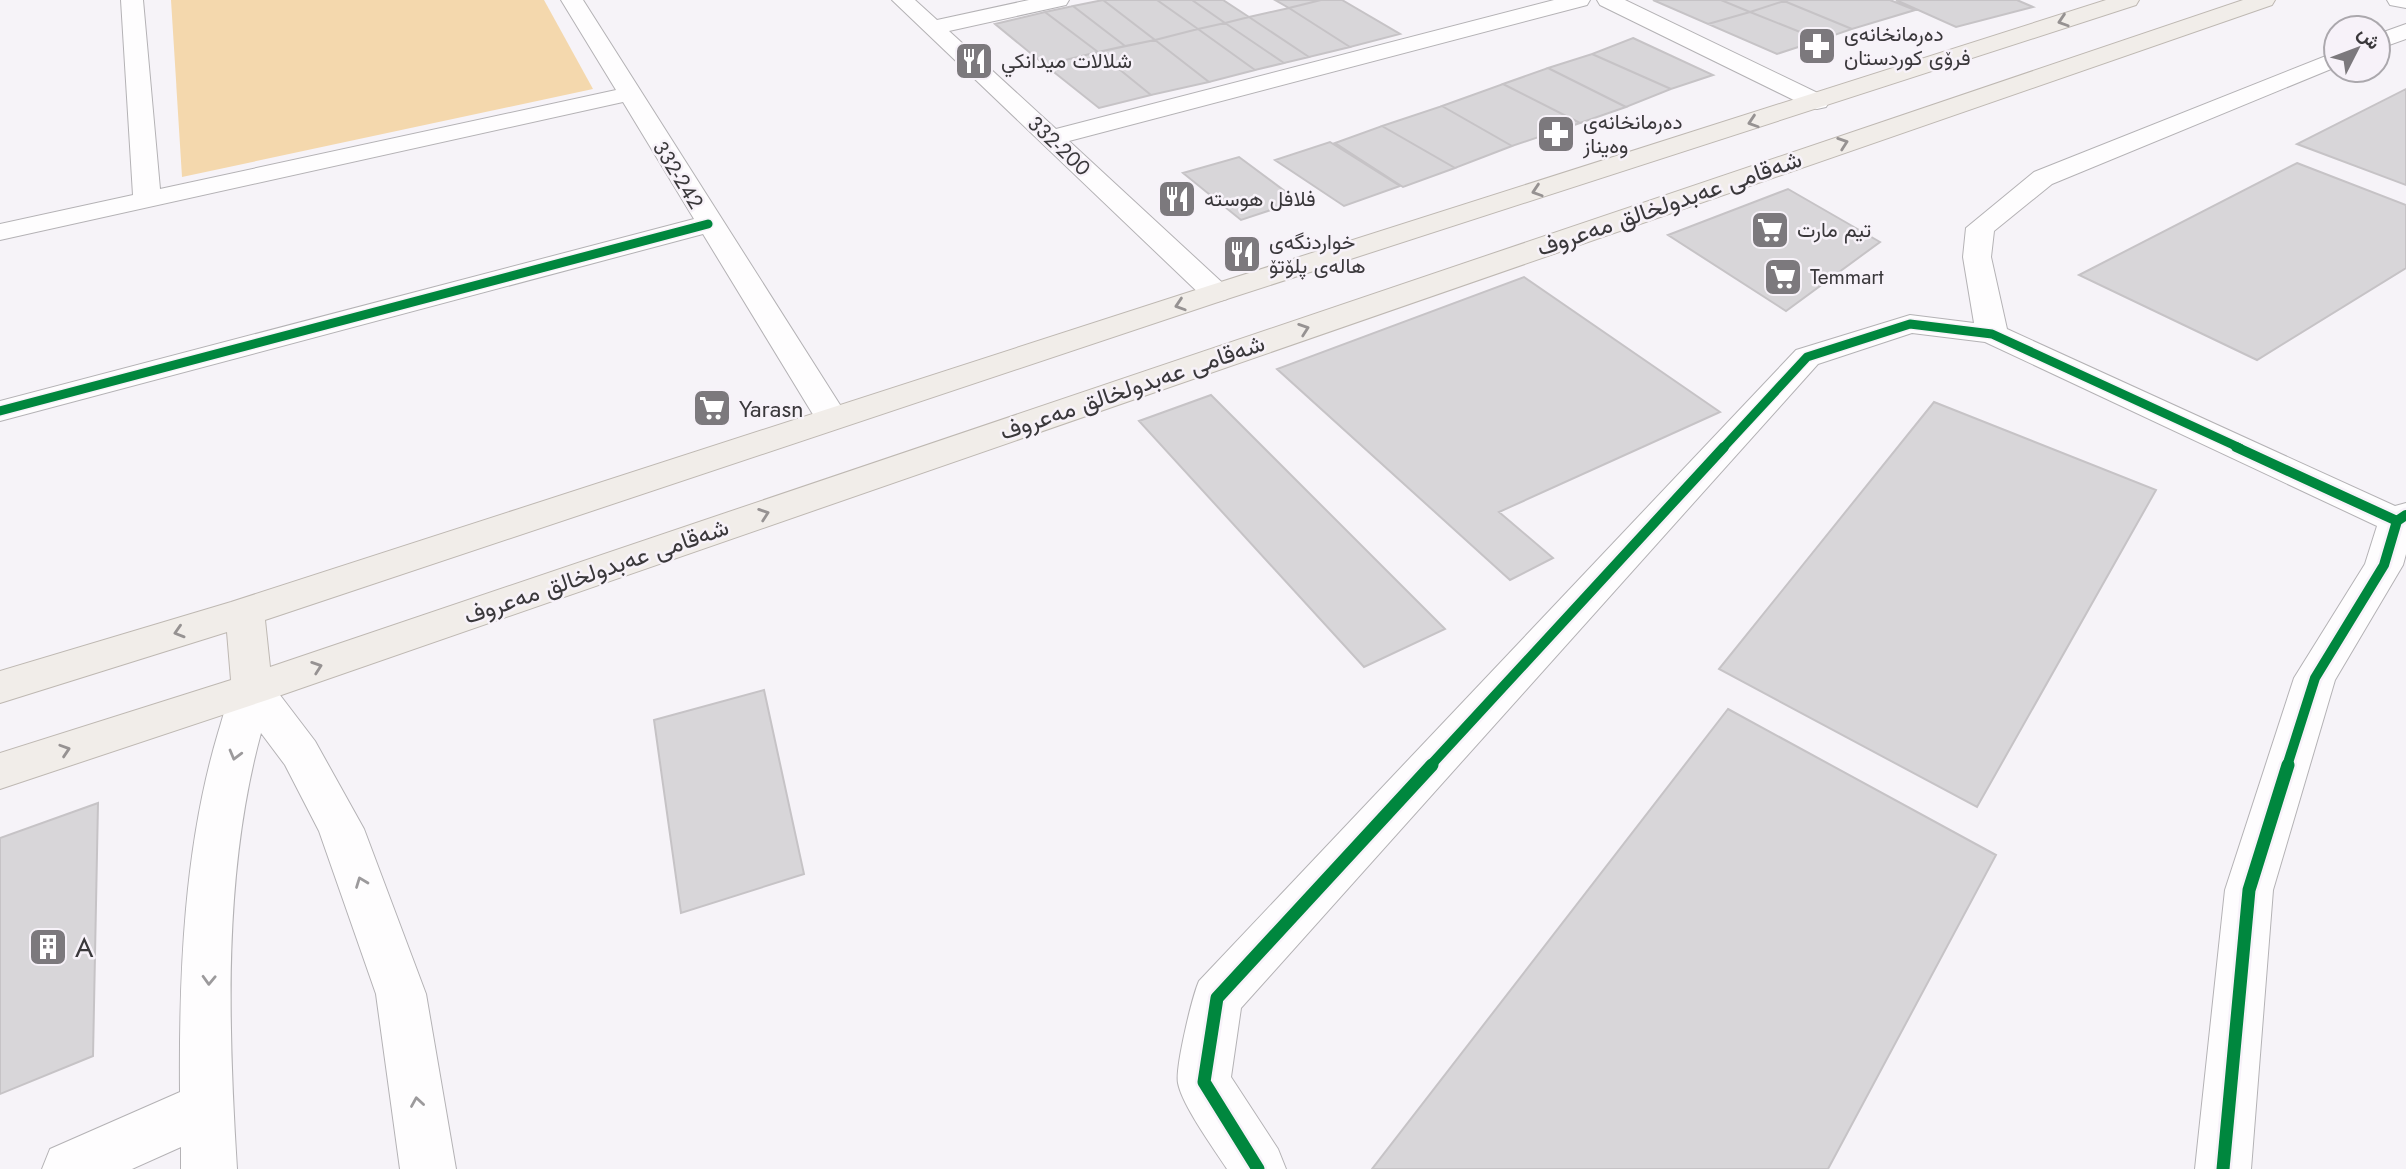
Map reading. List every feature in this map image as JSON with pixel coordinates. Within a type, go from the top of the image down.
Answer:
[{"type":"main road","name":"شەقامی عەبدولخالق مەعروف","points":[[0,687],[245,612],[1216,293],[2128,0]]},
{"type":"main road","name":"شەقامی عەبدولخالق مەعروف","points":[[0,771],[253,689],[2219,5],[2264,0]]},
{"type":"main road","points":[[245,612],[253,689]]},
{"type":"street","points":[[132,0],[147,199]]},
{"type":"street","name":"332-242","points":[[572,0],[708,224],[832,419]]},
{"type":"street","name":"332-200","points":[[903,0],[1216,293]]},
{"type":"street","points":[[932,28],[1058,0]]},
{"type":"street","points":[[1051,138],[1579,0]]},
{"type":"street","points":[[1608,0],[1817,102]]},
{"type":"street","points":[[2398,0],[2406,2]]},
{"type":"street","points":[[1992,334],[1977,257],[1980,228],[2043,178],[2322,65]]},
{"type":"street","points":[[0,232],[629,94]]},
{"type":"street","points":[[0,411],[708,224]]},
{"type":"street","points":[[1258,1169],[1204,1082],[1217,998],[1807,357],[1910,324],[1992,334],[2402,518],[2384,565],[2315,678],[2249,890],[2222,1169]]},
{"type":"street","points":[[209,1169],[205,1108],[212,891],[227,785],[253,689]]},
{"type":"street","points":[[253,689],[300,753],[341,830],[376,920],[401,994],[428,1169]]},
{"type":"street","points":[[70,1169],[205,1108]]},
{"type":"shaded area","points":[[171,0],[544,0],[593,89],[182,177]]},
{"type":"building","points":[[1103,0],[1155,40],[1125,46],[1073,6]]},
{"type":"building","points":[[1103,0],[1157,0],[1198,29],[1155,40]]},
{"type":"building","points":[[1157,0],[1192,0],[1225,23],[1198,29]]},
{"type":"building","points":[[1192,0],[1223,0],[1249,17],[1225,23]]},
{"type":"building","points":[[1275,0],[1321,0],[1289,8]]},
{"type":"building","points":[[1321,0],[1342,0],[1400,34],[1350,47],[1289,8]]},
{"type":"building","points":[[1653,0],[1721,0],[1750,12],[1708,24]]},
{"type":"building","points":[[1721,0],[1781,0],[1784,1],[1750,12]]},
{"type":"building","points":[[1890,0],[1915,10],[1852,29],[1784,1]]},
{"type":"building","points":[[1896,0],[2017,0],[2033,7],[1956,27]]},
{"type":"building","points":[[1784,1],[1852,29],[1820,40],[1750,12]]},
{"type":"building","points":[[1073,6],[1125,46],[1098,52],[1045,12]]},
{"type":"building","points":[[1289,8],[1350,47],[1309,57],[1249,17]]},
{"type":"building","points":[[1045,12],[1098,52],[1045,65],[995,24]]},
{"type":"building","points":[[1750,12],[1820,40],[1777,54],[1708,24]]},
{"type":"building","points":[[1249,17],[1309,57],[1284,63],[1225,23]]},
{"type":"building","points":[[1225,23],[1284,63],[1255,70],[1198,29]]},
{"type":"building","points":[[1198,29],[1255,70],[1209,82],[1155,40]]},
{"type":"building","points":[[1633,38],[1713,75],[1671,89],[1592,54]]},
{"type":"building","points":[[1155,40],[1209,82],[1151,95],[1098,52]]},
{"type":"building","points":[[1098,52],[1151,95],[1099,108],[1045,65]]},
{"type":"building","points":[[1592,54],[1671,89],[1626,107],[1548,68]]},
{"type":"building","points":[[1548,68],[1626,107],[1580,123],[1503,84]]},
{"type":"building","points":[[1503,84],[1580,123],[1512,146],[1442,106]]},
{"type":"building","points":[[2406,89],[2406,185],[2297,144]]},
{"type":"building","points":[[1442,106],[1512,146],[1455,168],[1382,126]]},
{"type":"building","points":[[1382,126],[1455,168],[1403,187],[1335,143]]},
{"type":"building","points":[[1330,142],[1400,186],[1344,206],[1275,160]]},
{"type":"building","points":[[1239,157],[1298,201],[1241,220],[1183,173]]},
{"type":"building","points":[[2297,163],[2406,205],[2406,268],[2257,360],[2079,275]]},
{"type":"building","name":"Temmart","points":[[1788,189],[1880,242],[1786,311],[1668,235]]},
{"type":"building","points":[[1524,277],[1720,412],[1499,512],[1553,558],[1510,580],[1277,369]]},
{"type":"building","points":[[1211,395],[1445,629],[1364,667],[1139,421]]},
{"type":"building","points":[[1934,402],[2156,490],[1977,807],[1719,669]]},
{"type":"building","points":[[764,690],[804,874],[681,913],[654,720]]},
{"type":"building","points":[[1728,709],[1996,855],[1828,1169],[1372,1169]]},
{"type":"building","name":"A","points":[[98,803],[93,1056],[0,1094],[0,838]]},
{"type":"cycle path","points":[[0,411],[708,224]]},
{"type":"cycle path","points":[[1258,1169],[1204,1082],[1217,998],[1807,357],[1910,324],[1992,334],[2397,521]]},
{"type":"cycle path","points":[[2223,1169],[2249,890],[2315,678],[2384,565],[2397,521],[2406,515]]},
{"type":"place","name":"دەرمانخانەی فرۆی کوردستان","points":[[1817,46]]},
{"type":"place","name":"شلالات ميدانكي","points":[[974,61]]},
{"type":"place","name":"دەرمانخانەی وەیناز","points":[[1556,134]]},
{"type":"place","name":"فلافل هوسته","points":[[1177,199]]},
{"type":"place","name":"تيم مارت","points":[[1770,230]]},
{"type":"place","name":"خواردنگەی هالەی پلۆتۆ","points":[[1242,254]]},
{"type":"place","name":"Temmart","points":[[1783,277]]},
{"type":"place","name":"Yarasn","points":[[712,408]]},
{"type":"place","name":"A","points":[[48,947]]}]
